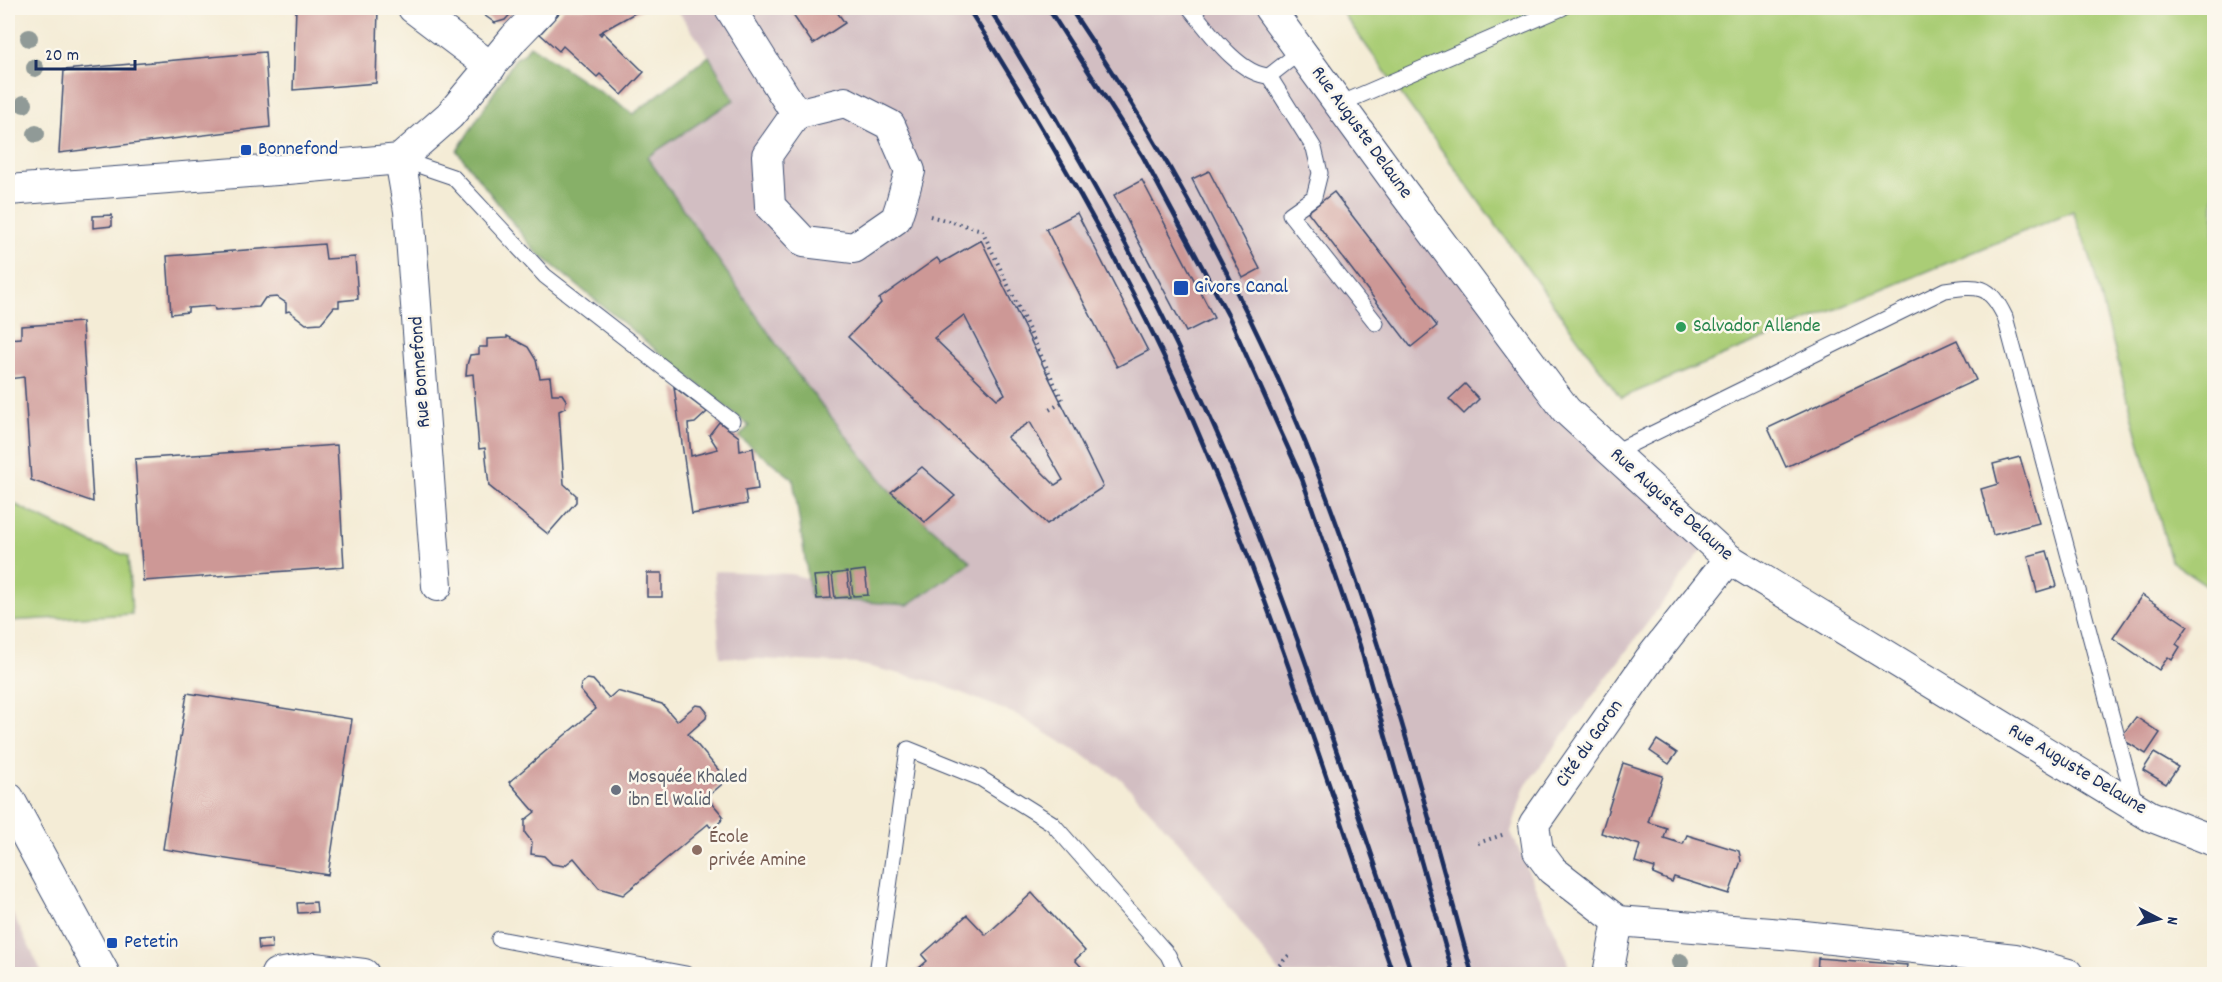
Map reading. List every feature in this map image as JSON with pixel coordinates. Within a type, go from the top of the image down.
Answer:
[{"type":"street","points":[[413,8],[491,67]]},
{"type":"street","points":[[8,190],[400,159],[450,115],[515,37],[543,8]]},
{"type":"street","points":[[730,8],[796,114]]},
{"type":"street","name":"Rue Auguste Delaune","points":[[1269,8],[1566,410],[1729,559],[2150,816],[2214,841]]},
{"type":"street","points":[[845,102],[890,125],[910,171],[896,219],[854,248],[804,242],[770,206],[766,155],[796,114],[845,102]]},
{"type":"street","name":"Rue Bonnefond","points":[[400,159],[409,211],[437,586]]},
{"type":"street","name":"Cité du Garon","points":[[1618,921],[1552,870],[1538,850],[1534,824],[1649,660],[1729,559]]},
{"type":"street","points":[[8,799],[103,975]]},
{"type":"street","points":[[1608,975],[1618,921],[1795,935],[2015,959],[2068,975]]},
{"type":"street","points":[[276,975],[314,968],[364,975]]},
{"type":"lane","points":[[1190,8],[1246,69],[1259,76],[1269,76],[1301,51]]},
{"type":"lane","points":[[1340,104],[1562,8]]},
{"type":"lane","points":[[1269,76],[1314,148],[1320,173],[1314,197],[1290,214],[1376,322]]},
{"type":"lane","points":[[400,159],[453,177],[545,276],[732,421]]},
{"type":"lane","points":[[1613,453],[1945,290],[1968,286],[1988,291],[1998,302],[2005,317],[2136,807]]},
{"type":"lane","points":[[877,975],[908,749],[980,778],[1052,823],[1168,955],[1178,975]]},
{"type":"lane","points":[[498,939],[686,975]]},
{"type":"path","points":[[900,207],[982,231],[1063,402],[1049,410]]},
{"type":"path","points":[[1271,975],[1289,955]]},
{"type":"shaded area","points":[[676,8],[1259,8],[1529,362],[1705,546],[1524,788],[1511,832],[1566,956],[1570,974],[1280,974],[1193,858],[1121,779],[1017,715],[934,682],[858,664],[720,657],[714,571],[791,574],[908,605],[971,562],[891,492],[797,374],[646,157],[734,100],[709,56]]},
{"type":"shaded area","points":[[8,905],[43,974],[8,974]]},
{"type":"green space","name":"Salvador Allende","points":[[1339,8],[2214,8],[2214,590],[2171,561],[2090,256],[2073,211],[1621,398]]},
{"type":"green space","points":[[530,45],[633,114],[709,56],[734,100],[647,157],[797,374],[891,492],[971,562],[908,605],[811,598],[793,479],[739,437],[749,426],[534,250],[457,151],[515,59],[524,54]]},
{"type":"green space","points":[[8,501],[96,545],[128,556],[132,614],[8,621]]},
{"type":"building","points":[[296,8],[378,8],[376,83],[293,90]]},
{"type":"building","points":[[491,8],[516,8],[505,20],[495,23],[484,15]]},
{"type":"building","points":[[564,8],[644,8],[599,33],[601,35],[603,32],[644,72],[622,95],[600,74],[597,77],[563,46],[559,51],[540,34]]},
{"type":"building","points":[[788,8],[834,8],[845,23],[813,44]]},
{"type":"building","points":[[265,52],[270,127],[59,153],[64,70]]},
{"type":"building","points":[[1209,171],[1260,269],[1243,278],[1192,179]]},
{"type":"building","points":[[1142,180],[1214,318],[1186,332],[1114,195]]},
{"type":"building","points":[[1334,192],[1437,326],[1411,347],[1308,212]]},
{"type":"building","points":[[1077,213],[1148,351],[1117,367],[1046,229]]},
{"type":"building","points":[[112,215],[112,226],[93,228],[93,216]]},
{"type":"building","points":[[981,240],[1103,487],[1047,524],[848,337],[881,303],[879,299],[937,258],[941,263]],"holes":[[[964,315],[1005,394],[997,399],[934,338]],[[1030,422],[1063,480],[1055,485],[1007,437]]]},
{"type":"building","points":[[324,244],[326,259],[355,257],[358,299],[339,301],[339,307],[334,307],[321,323],[306,324],[289,311],[286,312],[286,303],[277,297],[265,298],[259,307],[215,310],[214,306],[188,308],[188,312],[171,314],[167,256]]},
{"type":"building","points":[[82,322],[93,502],[31,480],[24,377],[8,379],[8,339],[21,338],[21,326]]},
{"type":"building","points":[[507,336],[528,347],[536,360],[540,378],[550,377],[552,394],[562,394],[566,400],[565,408],[559,411],[564,484],[576,495],[576,502],[548,534],[489,486],[485,448],[479,449],[473,374],[466,375],[467,365],[470,355],[479,354],[479,347],[487,347],[487,339],[507,338]]},
{"type":"building","points":[[1957,340],[1976,380],[1786,467],[1768,428]]},
{"type":"building","points":[[1465,384],[1479,399],[1464,414],[1449,399]]},
{"type":"building","points":[[674,387],[707,412],[695,423],[688,424],[691,456],[718,449],[709,435],[719,422],[739,437],[740,451],[753,448],[758,489],[745,491],[747,504],[692,514]]},
{"type":"building","points":[[337,445],[344,567],[143,581],[135,459]]},
{"type":"building","points":[[2020,457],[2039,523],[1993,535],[1981,489],[1998,484],[1993,464]]},
{"type":"building","points":[[922,467],[955,496],[925,522],[891,492]]},
{"type":"building","points":[[2047,551],[2057,586],[2037,592],[2028,556]]},
{"type":"building","points":[[865,570],[868,595],[853,596],[850,572]]},
{"type":"building","points":[[847,572],[850,597],[835,598],[832,574]]},
{"type":"building","points":[[647,573],[662,573],[662,597],[647,597]]},
{"type":"building","points":[[829,575],[831,598],[817,599],[814,576]]},
{"type":"building","points":[[2142,595],[2188,626],[2176,644],[2180,647],[2172,660],[2168,657],[2159,670],[2113,638]]},
{"type":"building","name":"Mosquée Khaled ibn El Walid","points":[[587,679],[593,680],[609,698],[617,691],[662,704],[677,721],[696,705],[702,706],[707,712],[706,718],[688,734],[727,780],[707,797],[723,816],[721,821],[715,826],[710,827],[708,824],[623,895],[599,888],[574,858],[564,866],[552,864],[544,856],[531,854],[532,842],[525,833],[525,820],[535,812],[509,782],[596,709],[580,690],[581,684]]},
{"type":"building","points":[[187,693],[352,719],[328,875],[163,849]]},
{"type":"building","points":[[2136,717],[2160,733],[2146,754],[2120,738]]},
{"type":"building","points":[[1657,740],[1677,753],[1669,764],[1650,751]]},
{"type":"building","points":[[2154,753],[2178,767],[2166,784],[2143,770]]},
{"type":"building","points":[[1623,763],[1663,776],[1648,822],[1667,828],[1664,838],[1683,844],[1687,835],[1739,851],[1741,861],[1729,894],[1674,877],[1672,882],[1653,874],[1655,868],[1635,862],[1640,845],[1601,833]]},
{"type":"building","points":[[1032,893],[1085,951],[1075,960],[1088,974],[912,974],[927,961],[922,955],[967,915],[986,935]]},
{"type":"building","points":[[316,902],[317,912],[298,913],[297,903]]},
{"type":"building","points":[[271,939],[272,948],[259,949],[258,940]]},
{"type":"building","points":[[1818,958],[1907,965],[1906,974],[1817,974]]},
{"type":"railway","points":[[968,8],[1030,108],[1089,211],[1144,316],[1194,423],[1275,628],[1393,974]]},
{"type":"railway","points":[[989,8],[1018,53],[1113,220],[1183,357],[1225,451],[1289,616],[1412,974]]},
{"type":"railway","points":[[1048,8],[1142,155],[1229,317],[1302,479],[1360,646],[1453,974]]},
{"type":"railway","points":[[1070,8],[1141,119],[1207,234],[1293,413],[1341,535],[1362,597],[1420,785],[1472,974]]},
{"type":"place","name":"Bonnefond","points":[[246,150]]},
{"type":"place","name":"Givors Canal","points":[[1181,288]]},
{"type":"place","name":"Salvador Allende","points":[[1681,327]]},
{"type":"place","name":"Mosquée Khaled ibn El Walid","points":[[616,790]]},
{"type":"place","name":"École privée Amine","points":[[697,850]]},
{"type":"place","name":"Petetin","points":[[112,943]]}]
